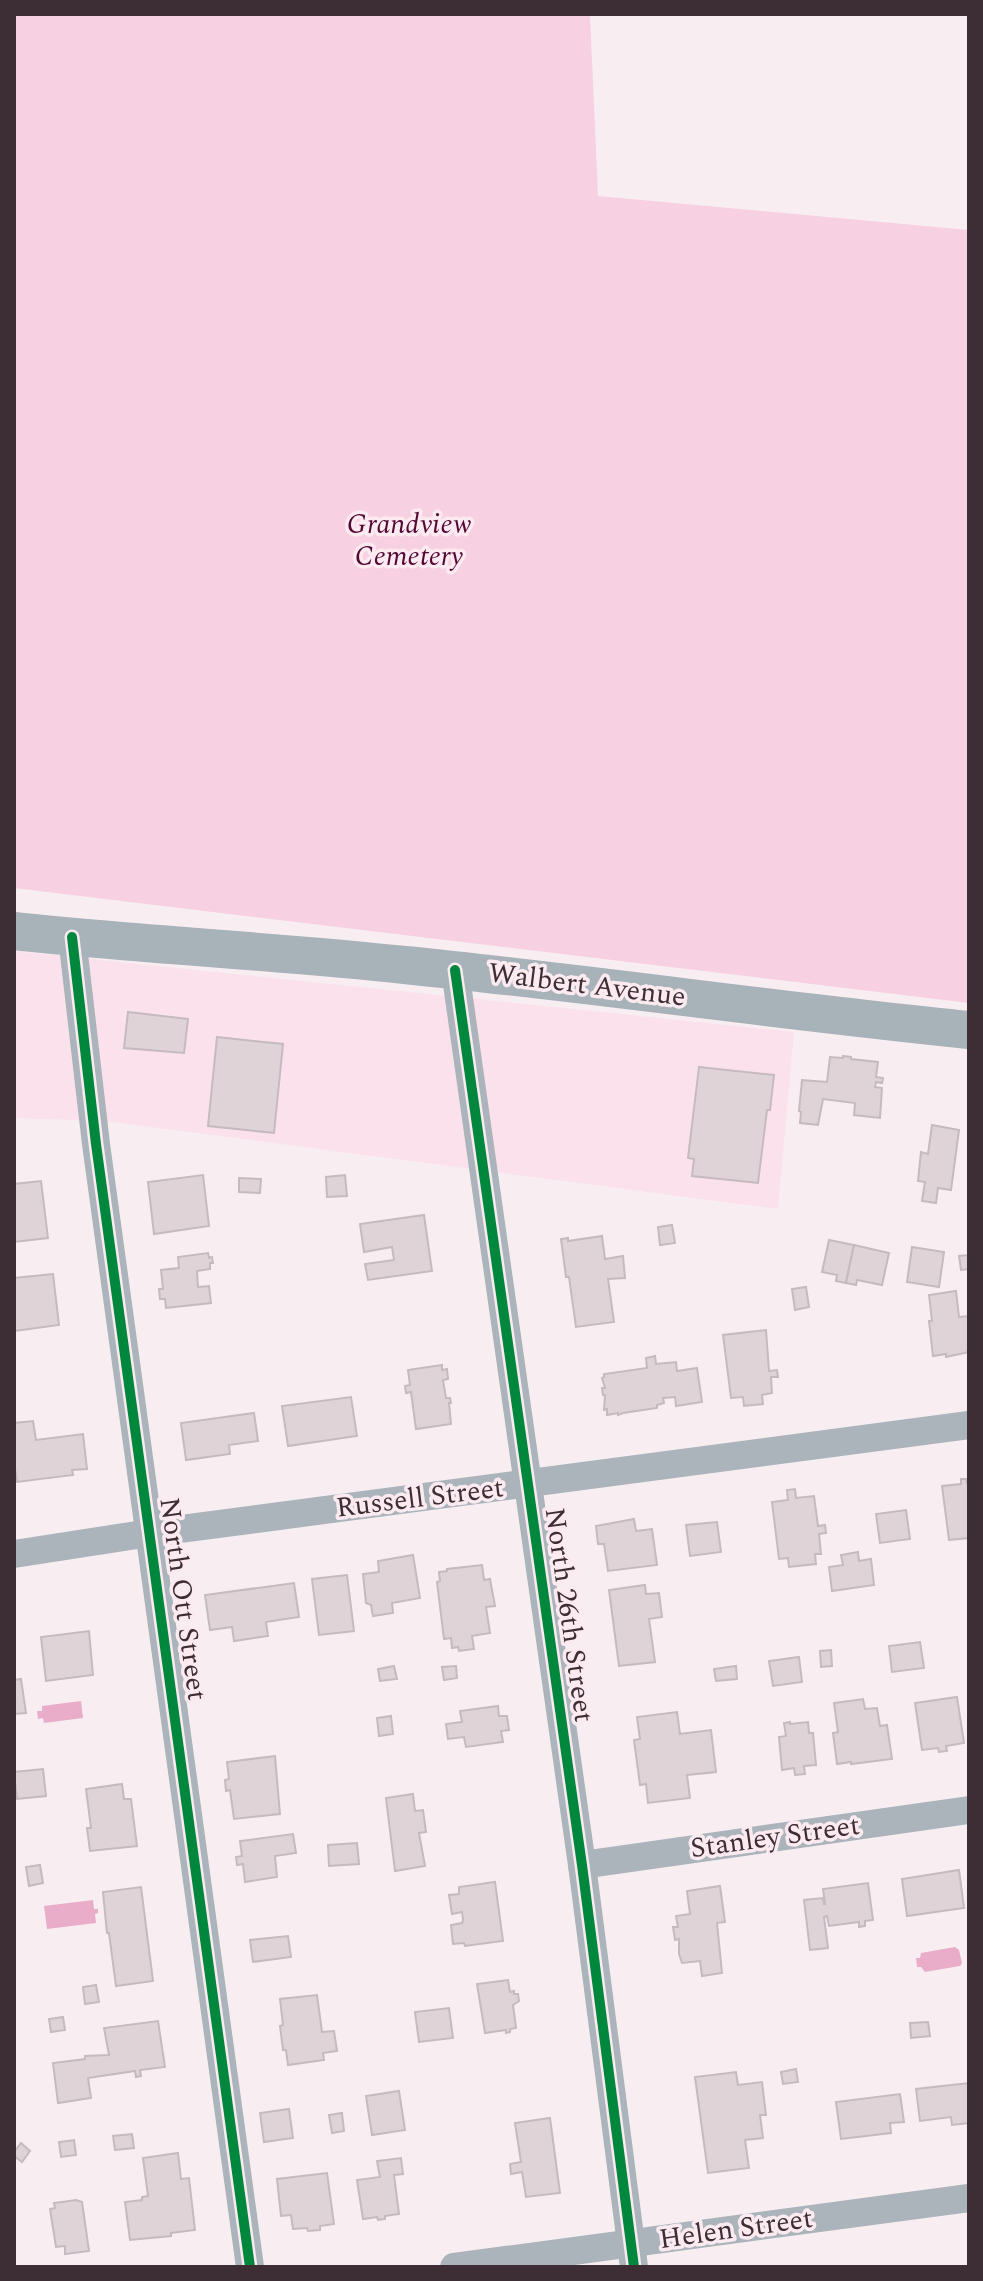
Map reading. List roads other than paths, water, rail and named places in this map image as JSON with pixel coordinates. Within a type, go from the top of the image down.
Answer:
[{"type":"main road","name":"Walbert Avenue","points":[[14,931],[311,955],[969,1030]]},
{"type":"street","name":"North Ott Street","points":[[72,937],[96,1144],[250,2267]]},
{"type":"street","name":"North 26th Street","points":[[455,970],[582,1865],[632,2255]]},
{"type":"street","name":"Russell Street","points":[[14,1554],[150,1533],[969,1425]]},
{"type":"street","name":"Stanley Street","points":[[582,1865],[969,1810]]},
{"type":"street","name":"Helen Street","points":[[454,2267],[632,2255],[969,2198]]},
{"type":"park label","name":"Grandview Cemetery","points":[[409,540]]}]
